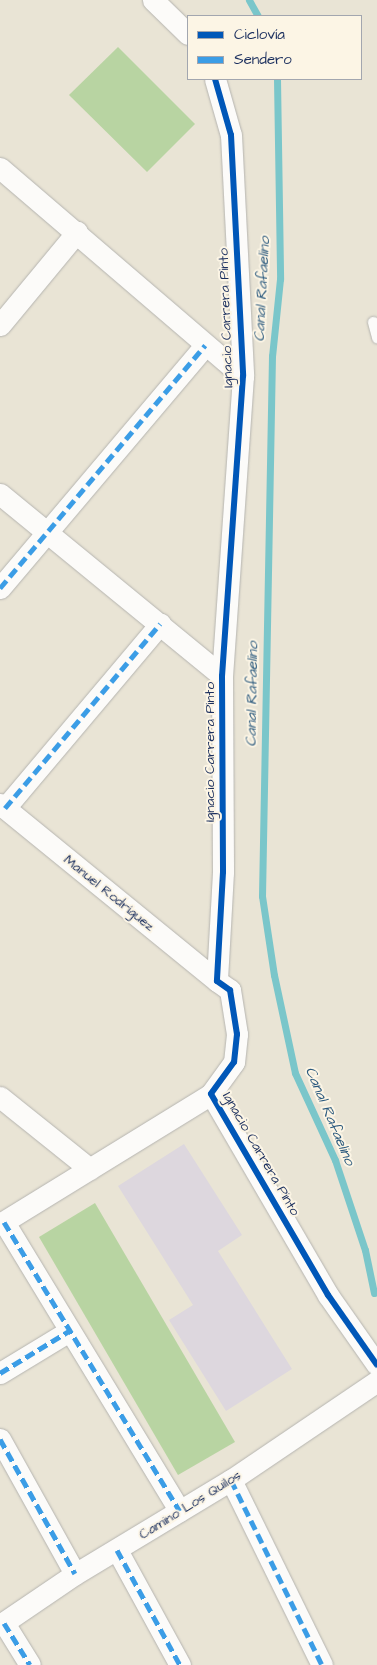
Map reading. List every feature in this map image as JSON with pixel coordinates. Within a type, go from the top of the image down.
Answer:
[{"type":"street","points":[[153,0],[187,33]]},
{"type":"street","name":"Ignacio Carrera Pinto","points":[[2,1223],[211,1094],[234,1062],[237,1034],[230,990],[217,981],[224,872],[222,676],[243,376],[230,135],[215,80]]},
{"type":"street","points":[[0,168],[77,232],[204,345],[243,376]]},
{"type":"street","points":[[0,325],[77,232]]},
{"type":"street","points":[[0,588],[204,345]]},
{"type":"street","points":[[0,494],[222,676]]},
{"type":"street","points":[[2,806],[160,624]]},
{"type":"street","name":"Manuel Rodríguez","points":[[2,806],[217,981]]},
{"type":"street","name":"Ignacio Carrera Pinto","points":[[211,1094],[328,1295],[377,1365]]},
{"type":"street","points":[[0,1097],[90,1169]]},
{"type":"street","points":[[2,1223],[180,1511]]},
{"type":"street","points":[[0,1373],[69,1331]]},
{"type":"street","name":"Camino Los Quilos","points":[[2,1624],[76,1574],[231,1480],[377,1381]]},
{"type":"street","points":[[0,1440],[76,1574]]},
{"type":"street","points":[[231,1480],[322,1665]]},
{"type":"street","points":[[116,1550],[180,1665]]},
{"type":"street","points":[[2,1624],[30,1665]]},
{"type":"lane","points":[[373,322],[377,337]]},
{"type":"green space","points":[[118,47],[195,124],[147,172],[69,95]]},
{"type":"green space","points":[[95,1203],[235,1442],[178,1475],[39,1237]]},
{"type":"building","points":[[184,1144],[242,1235],[218,1251],[292,1369],[226,1411],[169,1320],[193,1305],[118,1186]]},
{"type":"waterway","name":"Canal Rafaelino","points":[[249,0],[257,15]]},
{"type":"waterway","name":"Canal Rafaelino","points":[[277,80],[280,279],[272,356],[262,896],[274,975],[295,1073],[335,1160],[365,1250],[374,1293]]},
{"type":"marked path","points":[[0,588],[205,345]]},
{"type":"marked path","points":[[5,808],[160,624]]},
{"type":"marked path","points":[[4,1222],[180,1511]]},
{"type":"marked path","points":[[0,1373],[69,1331]]},
{"type":"marked path","points":[[0,1439],[75,1574]]},
{"type":"marked path","points":[[231,1480],[322,1665]]},
{"type":"marked path","points":[[117,1550],[180,1665]]},
{"type":"marked path","points":[[4,1623],[30,1665]]},
{"type":"cycle path","points":[[215,80],[231,135],[243,376],[222,676],[223,872],[217,981],[230,990],[237,1034],[234,1062],[211,1094],[328,1295],[377,1365]]}]
